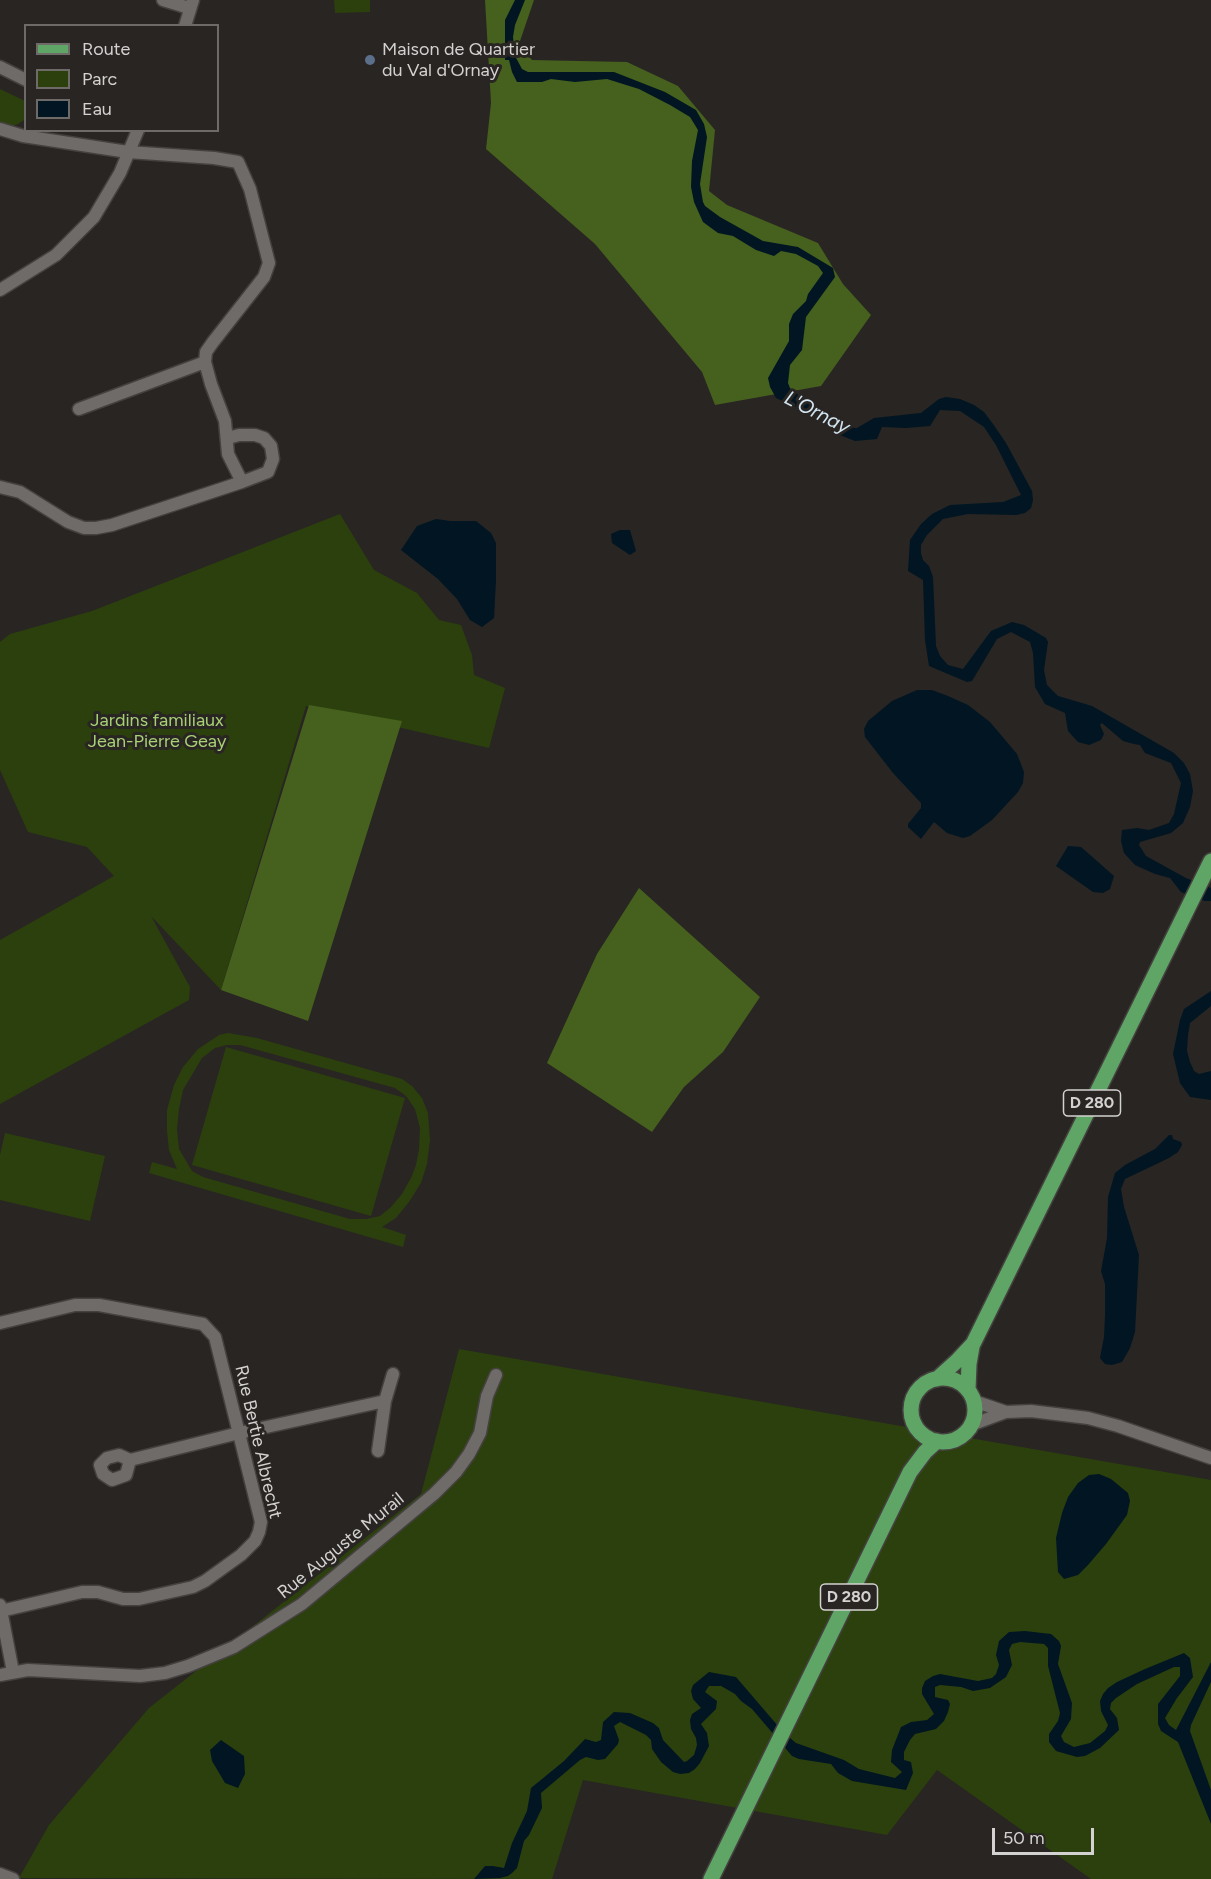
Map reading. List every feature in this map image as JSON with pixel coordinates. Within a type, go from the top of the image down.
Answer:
[{"type":"main road","name":"D 280","points":[[971,1395],[969,1364],[973,1344],[1211,861]]},
{"type":"main road","name":"D 280","points":[[937,1379],[953,1366],[973,1344]]},
{"type":"main road","points":[[937,1379],[954,1380],[971,1395],[975,1413],[971,1425],[957,1439],[938,1441],[922,1434],[916,1427],[912,1404],[920,1388],[928,1382],[937,1379]]},
{"type":"main road","name":"D 280","points":[[910,1472],[916,1427]]},
{"type":"main road","name":"D 280","points":[[711,1879],[910,1472],[925,1452],[938,1441]]},
{"type":"street","points":[[163,0],[191,4],[186,24]]},
{"type":"street","points":[[0,68],[24,79]]},
{"type":"street","points":[[0,129],[128,152],[214,158],[238,162],[250,189],[269,262],[264,277],[206,352],[205,362],[210,384],[225,421],[228,453],[242,482]]},
{"type":"street","points":[[0,290],[56,255],[94,217],[120,173],[137,132]]},
{"type":"street","points":[[79,409],[205,362]]},
{"type":"street","points":[[0,487],[20,492],[68,522],[84,528],[112,525],[268,472],[273,459],[272,446],[264,438],[255,435],[238,435],[228,438]]},
{"type":"street","name":"Rue Bertie Albrecht","points":[[0,1323],[75,1305],[99,1305],[203,1324],[215,1336],[261,1522],[255,1541],[241,1555],[194,1587],[139,1599],[123,1599],[98,1592],[82,1592],[1,1608]]},
{"type":"street","points":[[378,1451],[385,1401],[393,1374]]},
{"type":"street","name":"Rue Auguste Murail","points":[[0,1675],[28,1670],[140,1676],[165,1673],[188,1666],[234,1647],[302,1604],[435,1494],[456,1472],[480,1433],[487,1396],[496,1375]]},
{"type":"street","points":[[971,1395],[1006,1412]]},
{"type":"street","points":[[130,1460],[385,1401]]},
{"type":"street","points":[[971,1425],[1006,1412],[1031,1411],[1088,1418],[1211,1458]]},
{"type":"street","points":[[1,1608],[14,1672]]},
{"type":"street","points":[[0,1874],[14,1879]]},
{"type":"green space","points":[[334,0],[370,0],[370,12],[335,13]]},
{"type":"green space","points":[[485,0],[534,0],[519,44],[532,60],[627,62],[678,86],[715,130],[709,191],[727,205],[818,243],[843,284],[871,315],[821,386],[715,405],[702,372],[595,244],[486,149],[491,103]]},
{"type":"green space","points":[[0,89],[24,101],[24,120],[12,126],[0,122]]},
{"type":"green space","name":"Jardins familiaux Jean-Pierre Geay","points":[[340,514],[374,570],[417,593],[439,620],[461,625],[472,655],[474,675],[505,688],[489,748],[306,706],[221,990],[151,916],[190,987],[189,1000],[0,1104],[0,940],[114,876],[87,847],[28,832],[0,770],[0,642],[10,634],[92,611]]},
{"type":"green space","points":[[309,705],[402,721],[308,1021],[221,990]]},
{"type":"green space","points":[[639,888],[760,997],[723,1052],[684,1087],[652,1132],[547,1063],[597,954]]},
{"type":"green space","points":[[228,1033],[257,1038],[402,1079],[412,1086],[422,1098],[428,1113],[430,1140],[427,1164],[421,1183],[409,1202],[396,1218],[382,1227],[406,1235],[403,1247],[149,1173],[152,1162],[177,1169],[169,1150],[167,1131],[167,1110],[174,1085],[183,1067],[198,1049],[219,1035]],"holes":[[[240,1045],[395,1088],[406,1096],[415,1109],[420,1128],[419,1150],[411,1178],[402,1194],[390,1208],[380,1216],[350,1219],[203,1177],[192,1171],[179,1149],[177,1129],[183,1090],[202,1058],[215,1048]]]},
{"type":"green space","points":[[226,1047],[405,1098],[371,1216],[192,1165]]},
{"type":"green space","points":[[5,1133],[105,1156],[90,1221],[0,1200],[0,1155]]},
{"type":"green space","points":[[459,1349],[1211,1480],[1211,1879],[1091,1879],[937,1770],[887,1835],[583,1780],[552,1879],[19,1878],[49,1825],[149,1708],[421,1494]]},
{"type":"water","name":"L'Ornay","points":[[515,0],[525,0],[513,37],[515,56],[522,69],[528,72],[614,72],[665,92],[696,110],[704,124],[707,137],[700,184],[705,206],[763,241],[798,247],[833,268],[835,277],[806,317],[802,350],[790,365],[788,383],[790,388],[803,399],[854,428],[874,418],[921,413],[939,399],[946,397],[960,399],[984,412],[1006,443],[1032,491],[1033,500],[1031,508],[1025,513],[1016,515],[968,514],[943,519],[927,535],[921,545],[923,560],[929,566],[933,577],[936,646],[940,656],[948,665],[963,669],[991,631],[1012,622],[1024,625],[1046,638],[1048,642],[1044,670],[1047,685],[1058,696],[1092,706],[1174,753],[1184,763],[1190,774],[1193,791],[1190,807],[1183,823],[1171,833],[1140,842],[1139,845],[1146,856],[1186,878],[1211,888],[1211,901],[1181,892],[1170,878],[1135,865],[1124,853],[1121,841],[1122,830],[1137,828],[1149,830],[1169,823],[1174,814],[1181,783],[1171,763],[1145,753],[1140,745],[1123,741],[1102,723],[1100,725],[1104,734],[1101,740],[1089,745],[1078,742],[1068,731],[1065,713],[1045,704],[1035,687],[1030,642],[1011,632],[997,639],[972,681],[967,682],[929,666],[925,640],[923,580],[908,571],[910,540],[921,524],[932,514],[950,505],[1003,502],[1021,495],[996,445],[984,427],[960,411],[940,410],[930,426],[882,427],[877,439],[855,441],[835,433],[822,419],[776,398],[768,378],[789,341],[789,324],[793,314],[806,301],[808,294],[823,273],[818,266],[796,254],[781,251],[774,256],[756,250],[733,236],[718,233],[703,222],[694,202],[691,187],[692,161],[698,130],[690,117],[639,89],[607,79],[575,82],[551,79],[542,82],[517,82],[509,60],[505,60],[505,20]]},
{"type":"water","points":[[436,519],[476,521],[491,533],[496,543],[494,618],[482,627],[470,620],[457,599],[438,579],[401,550],[417,526]]},
{"type":"water","points":[[620,530],[630,530],[636,551],[630,555],[612,543],[611,534]]},
{"type":"water","points":[[917,690],[932,690],[968,705],[990,722],[1017,754],[1024,772],[1023,783],[1018,792],[992,820],[970,836],[963,838],[947,833],[934,822],[921,839],[908,827],[921,808],[921,803],[893,773],[865,737],[864,729],[868,721],[892,701]]},
{"type":"water","points":[[1068,846],[1081,847],[1114,876],[1110,889],[1103,893],[1093,892],[1056,866]]},
{"type":"water","points":[[1211,991],[1211,1006],[1190,1023],[1187,1051],[1194,1071],[1199,1074],[1211,1071],[1211,1100],[1190,1097],[1180,1083],[1173,1054],[1184,1009]]},
{"type":"water","points":[[1169,1135],[1181,1142],[1182,1145],[1178,1152],[1125,1179],[1121,1189],[1124,1207],[1139,1255],[1135,1332],[1122,1362],[1112,1365],[1105,1364],[1100,1358],[1105,1316],[1105,1284],[1101,1271],[1107,1238],[1108,1197],[1115,1173],[1155,1149]]},
{"type":"water","points":[[1099,1474],[1111,1479],[1128,1493],[1130,1501],[1127,1515],[1088,1565],[1078,1575],[1064,1579],[1058,1572],[1056,1538],[1062,1513],[1068,1497],[1078,1483],[1089,1475]]},
{"type":"water","points":[[1009,1632],[1051,1634],[1059,1641],[1061,1646],[1058,1664],[1072,1703],[1071,1719],[1061,1736],[1064,1742],[1074,1747],[1090,1743],[1105,1731],[1108,1725],[1101,1711],[1100,1701],[1108,1688],[1184,1653],[1190,1658],[1193,1677],[1165,1718],[1176,1730],[1211,1662],[1211,1682],[1190,1731],[1211,1790],[1211,1824],[1178,1742],[1161,1731],[1158,1724],[1158,1704],[1180,1676],[1180,1667],[1174,1667],[1137,1684],[1116,1698],[1111,1703],[1110,1709],[1117,1718],[1119,1730],[1100,1748],[1085,1756],[1077,1757],[1056,1751],[1049,1742],[1049,1734],[1058,1721],[1060,1713],[1048,1666],[1048,1648],[1044,1644],[1020,1642],[1012,1644],[1009,1650],[1012,1665],[1006,1677],[990,1688],[973,1691],[961,1687],[940,1685],[935,1687],[935,1697],[948,1700],[950,1704],[948,1712],[944,1721],[936,1729],[915,1734],[910,1740],[904,1752],[904,1760],[911,1762],[913,1773],[906,1790],[852,1781],[838,1773],[831,1764],[792,1756],[752,1709],[735,1694],[721,1686],[709,1686],[705,1692],[717,1701],[716,1709],[701,1724],[707,1733],[709,1746],[695,1769],[689,1773],[673,1772],[661,1762],[652,1749],[651,1740],[646,1735],[620,1722],[614,1726],[619,1740],[618,1744],[605,1759],[586,1757],[580,1760],[541,1793],[542,1808],[524,1841],[517,1868],[508,1876],[474,1879],[485,1866],[504,1868],[512,1843],[527,1811],[531,1788],[564,1761],[585,1739],[596,1742],[601,1740],[603,1722],[614,1712],[630,1713],[653,1723],[659,1728],[663,1740],[684,1762],[694,1755],[697,1745],[690,1720],[692,1714],[701,1708],[693,1699],[691,1691],[693,1685],[709,1672],[736,1677],[784,1733],[796,1743],[844,1760],[859,1769],[895,1778],[902,1772],[891,1762],[892,1750],[901,1727],[911,1722],[927,1720],[934,1714],[922,1694],[925,1681],[940,1674],[978,1681],[992,1678],[999,1665],[996,1655],[999,1641]]},
{"type":"water","points":[[221,1740],[244,1756],[245,1774],[238,1788],[225,1783],[212,1761],[210,1750]]},
{"type":"place","name":"Maison de Quartier du Val d'Ornay","points":[[370,60]]}]
